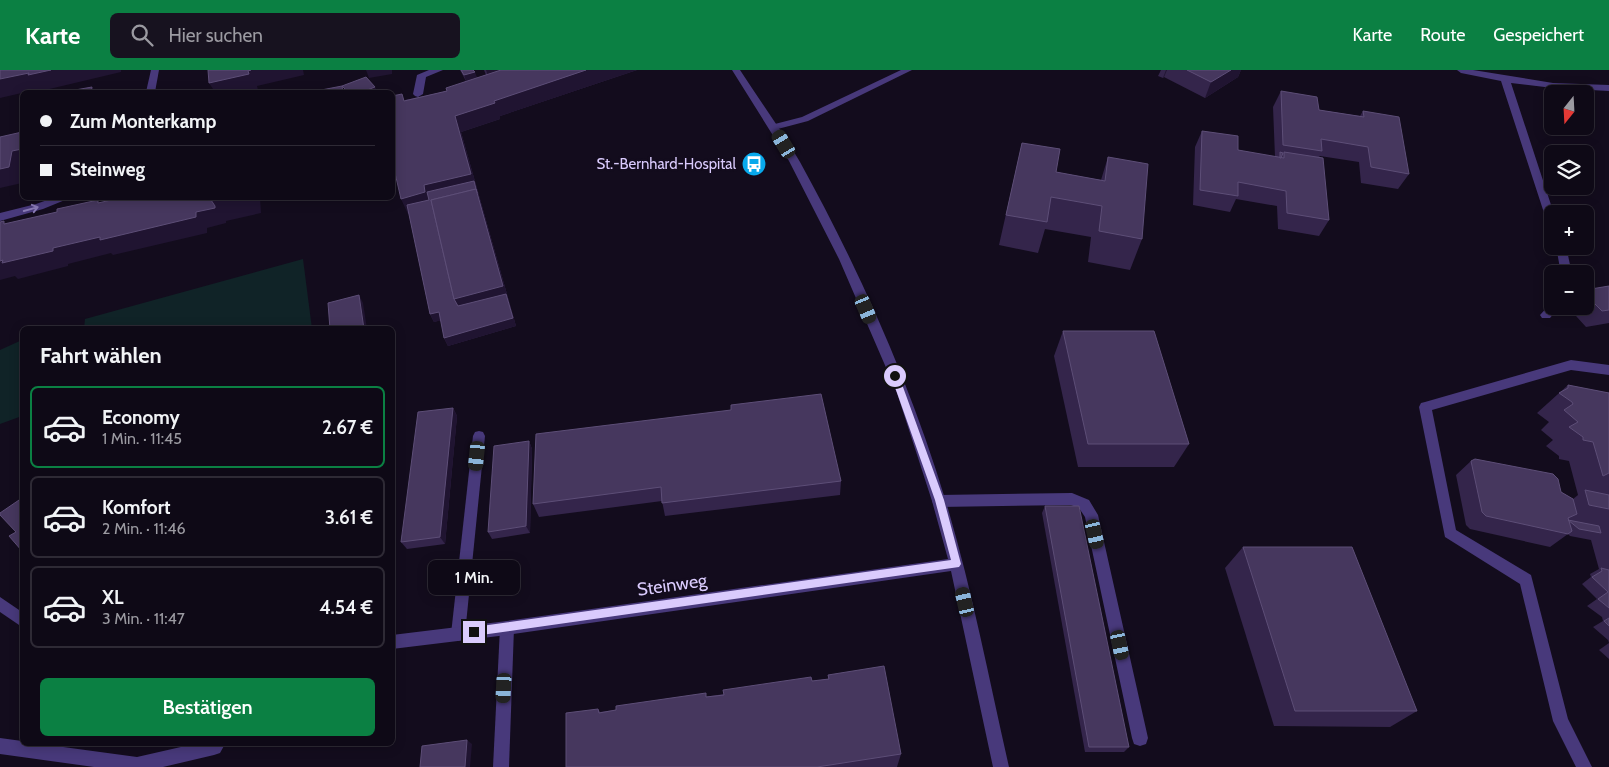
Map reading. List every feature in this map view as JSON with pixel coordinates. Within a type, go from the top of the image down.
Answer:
[{"type":"street","points":[[151,90],[155,70]]},
{"type":"street","points":[[418,94],[422,75],[439,70]]},
{"type":"street","points":[[736,70],[794,161],[844,259],[902,393],[939,500],[956,564],[1001,767]]},
{"type":"street","points":[[774,127],[805,119],[908,70]]},
{"type":"street","points":[[1461,70],[1530,84],[1581,89],[1609,88]]},
{"type":"street","points":[[1526,70],[1530,84]]},
{"type":"street","points":[[1505,80],[1546,205]]},
{"type":"street","points":[[0,217],[56,200]]},
{"type":"street","points":[[1584,767],[1561,721],[1526,580],[1450,533],[1425,407],[1571,365],[1609,370]]},
{"type":"street","points":[[458,634],[479,436]]},
{"type":"street","points":[[939,500],[1072,499],[1084,504],[1091,515],[1140,738]]},
{"type":"street","name":"Steinweg","points":[[395,642],[507,628],[956,564]]},
{"type":"street","points":[[0,604],[20,619]]},
{"type":"street","points":[[501,767],[507,628]]},
{"type":"street","points":[[0,746],[137,765],[215,746]]},
{"type":"green space","points":[[303,259],[312,326],[84,326],[85,319]]},
{"type":"green space","points":[[20,341],[20,417],[0,424],[0,350]]},
{"type":"building","points":[[0,70],[51,70],[0,79]]},
{"type":"building","points":[[208,70],[251,70],[248,71],[249,74],[209,83]]},
{"type":"building","points":[[461,70],[473,70],[475,72],[464,75]]},
{"type":"building","points":[[501,70],[586,70],[455,116],[471,174],[424,185],[425,192],[401,199],[395,173],[395,95],[402,94],[404,101],[447,91],[446,88]]},
{"type":"building","points":[[1187,70],[1231,70],[1211,82]]},
{"type":"building","points":[[366,77],[375,87],[367,90],[346,90],[342,86]]},
{"type":"building","points":[[342,86],[343,90],[321,90]]},
{"type":"building","points":[[92,87],[91,90],[75,90]]},
{"type":"building","points":[[1281,91],[1317,97],[1319,110],[1364,117],[1363,111],[1399,117],[1409,174],[1371,167],[1368,147],[1321,139],[1322,151],[1283,145]]},
{"type":"building","points":[[1202,131],[1238,136],[1238,150],[1284,158],[1284,152],[1323,158],[1329,220],[1287,213],[1286,191],[1238,182],[1238,196],[1200,190]]},
{"type":"building","points":[[20,132],[20,149],[12,151],[9,167],[0,169],[0,137]]},
{"type":"building","points":[[1022,143],[1060,149],[1056,172],[1105,181],[1108,157],[1148,164],[1142,239],[1099,231],[1102,206],[1051,197],[1047,222],[1006,215]]},
{"type":"building","points":[[474,181],[476,189],[431,200],[454,299],[458,306],[506,294],[513,318],[444,338],[439,312],[430,314],[407,205],[429,200],[427,192]]},
{"type":"building","points":[[476,189],[503,286],[454,299],[431,200]]},
{"type":"building","points":[[98,200],[98,203],[111,200],[211,200],[215,208],[196,212],[196,217],[100,240],[100,237],[53,248],[53,251],[2,263],[3,260],[0,261],[0,222],[4,221],[4,224]]},
{"type":"building","points":[[1609,286],[1609,310],[1602,311],[1594,303],[1594,288]]},
{"type":"building","points":[[359,295],[364,326],[330,326],[328,303]]},
{"type":"building","points":[[1063,331],[1154,331],[1189,444],[1088,444]]},
{"type":"building","points":[[1568,385],[1609,393],[1609,473],[1603,476],[1593,442],[1583,440],[1583,437],[1569,427],[1578,422],[1564,410],[1573,404],[1559,393],[1568,388]]},
{"type":"building","points":[[821,394],[841,481],[662,503],[661,487],[533,504],[536,434],[731,410],[731,405]]},
{"type":"building","points":[[453,408],[440,537],[401,542],[418,412]]},
{"type":"building","points":[[529,441],[526,526],[488,532],[494,446]]},
{"type":"building","points":[[1475,459],[1553,474],[1558,479],[1561,492],[1573,499],[1577,514],[1568,518],[1572,531],[1568,534],[1486,516],[1482,512],[1471,461]]},
{"type":"building","points":[[1585,490],[1609,495],[1609,509],[1589,505]]},
{"type":"building","points":[[20,499],[20,549],[9,536],[16,532],[0,513]]},
{"type":"building","points":[[1045,506],[1079,506],[1129,747],[1089,747]]},
{"type":"building","points":[[1568,520],[1599,526],[1601,533],[1579,529]]},
{"type":"building","points":[[1243,547],[1352,547],[1417,711],[1295,711]]},
{"type":"building","points":[[1601,568],[1609,570],[1609,608],[1598,599],[1608,592],[1592,577],[1602,571]]},
{"type":"building","points":[[1609,618],[1609,626],[1604,621]]},
{"type":"building","points":[[884,666],[901,754],[817,767],[566,767],[566,713],[598,709],[599,713],[616,710],[616,706],[706,693],[706,697],[724,695],[723,690],[811,677],[812,681],[829,679],[828,675]]},
{"type":"building","points":[[467,740],[465,767],[420,767],[422,746]]},
{"type":"place","name":"St.-Bernhard-Hospital","points":[[754,164]]},
{"type":"route","points":[[474,632],[956,564],[939,500],[895,376]]}]
